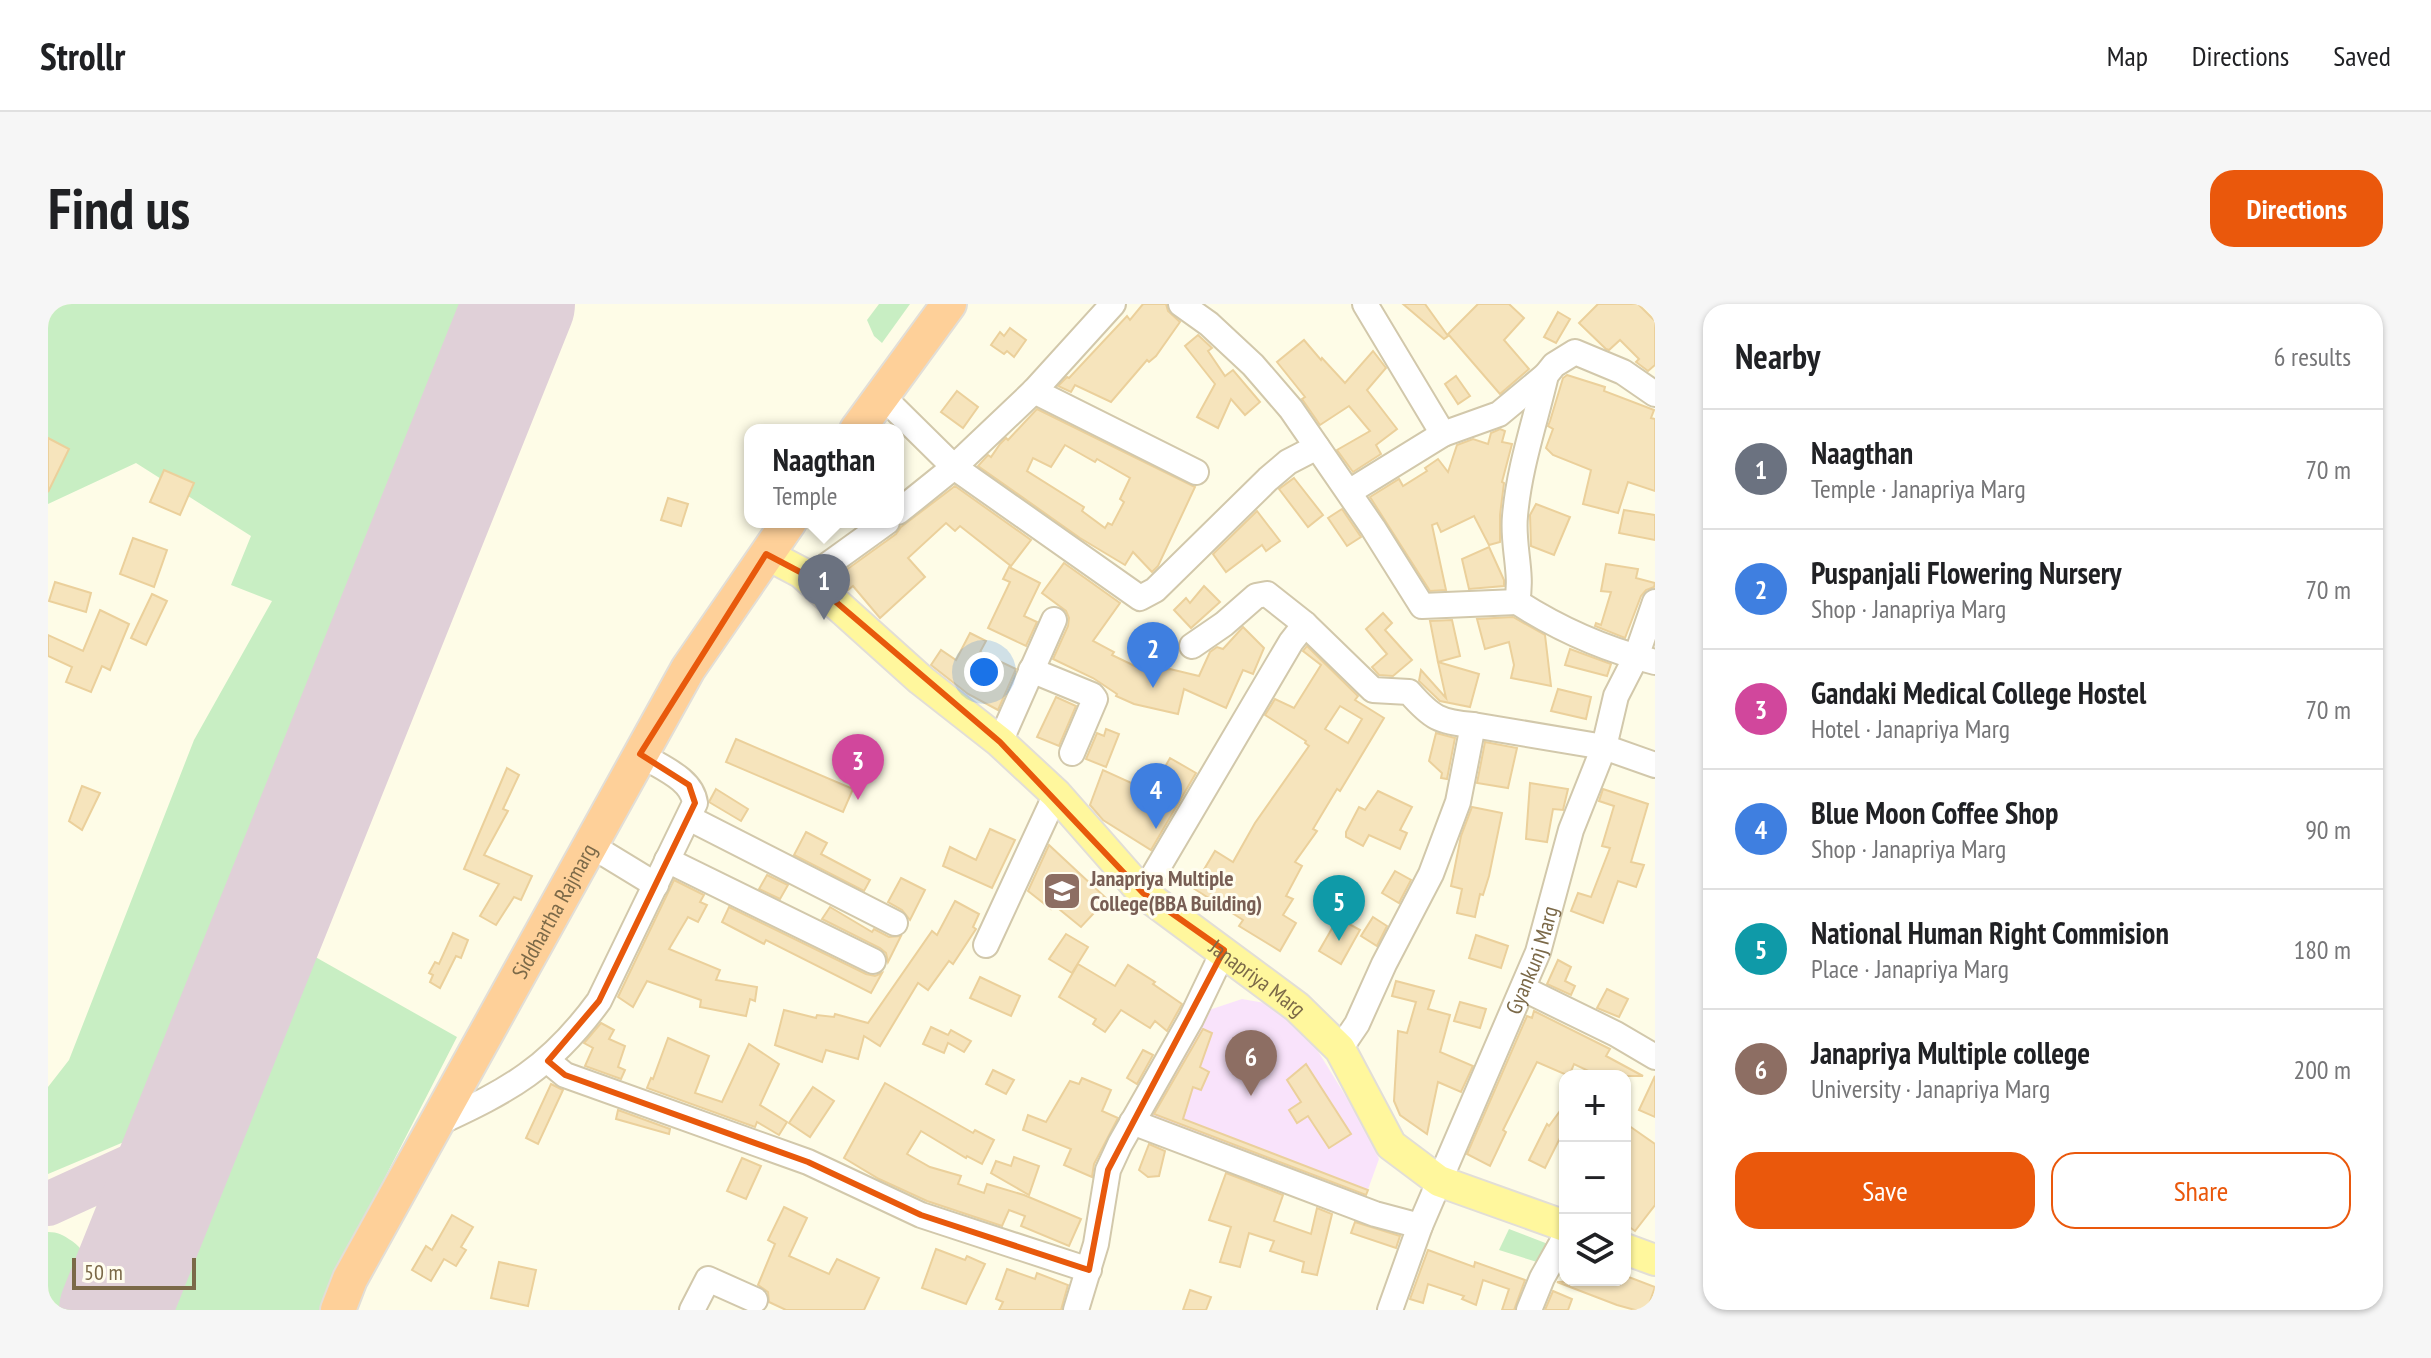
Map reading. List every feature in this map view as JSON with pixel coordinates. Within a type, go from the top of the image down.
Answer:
[{"type":"highway","points":[[861,424],[949,304]]},
{"type":"highway","name":"Siddhartha Rajmarg","points":[[338,1310],[350,1279],[688,669],[785,528]]},
{"type":"main road","name":"Janapriya Marg","points":[[766,554],[808,579],[921,680],[1000,742],[1056,794],[1143,893],[1297,1007],[1340,1049],[1391,1145],[1439,1181],[1559,1224]]},
{"type":"main road","points":[[1631,1251],[1655,1260]]},
{"type":"street","points":[[904,507],[954,467],[1034,391],[1113,304]]},
{"type":"street","points":[[1181,304],[1209,324],[1253,365],[1291,409],[1422,606],[1517,602],[1553,624],[1646,660]]},
{"type":"street","points":[[1365,304],[1443,434]]},
{"type":"street","points":[[1349,492],[1443,434],[1499,414],[1554,365],[1575,352],[1650,382]]},
{"type":"street","points":[[1517,602],[1520,589],[1519,564],[1514,548],[1515,509],[1546,375]]},
{"type":"street","points":[[1034,391],[1196,472]]},
{"type":"street","points":[[882,396],[954,467],[1140,598],[1155,590],[1288,462],[1317,447]]},
{"type":"street","points":[[808,579],[879,528]]},
{"type":"street","points":[[1192,646],[1256,596],[1267,594],[1305,624],[1373,690],[1409,692],[1425,710],[1445,722],[1604,747],[1655,765]]},
{"type":"street","name":"Gyankunj Marg","points":[[1390,1310],[1420,1226],[1524,989],[1551,910],[1571,830],[1604,747],[1616,696],[1646,660],[1655,602]]},
{"type":"street","points":[[1000,742],[1054,620]]},
{"type":"street","points":[[1143,893],[1291,642],[1305,624]]},
{"type":"street","points":[[1031,670],[1092,695],[1095,699],[1072,753]]},
{"type":"street","points":[[1340,1049],[1357,1024],[1431,874],[1458,802],[1473,725]]},
{"type":"street","points":[[436,1124],[500,1094],[548,1061],[599,1001],[695,803],[689,785],[640,754]]},
{"type":"street","points":[[986,945],[1056,794]]},
{"type":"street","points":[[689,818],[895,923]]},
{"type":"street","points":[[592,846],[656,885]]},
{"type":"street","points":[[667,860],[873,961]]},
{"type":"street","points":[[1076,1310],[1089,1270],[1108,1170],[1191,1019],[1224,950]]},
{"type":"street","points":[[1524,989],[1616,1034],[1655,1057]]},
{"type":"street","points":[[548,1061],[565,1075],[808,1162],[921,1215],[1089,1270]]},
{"type":"street","points":[[1132,1122],[1361,1209],[1420,1226]]},
{"type":"street","points":[[1529,1310],[1559,1248]]},
{"type":"street","points":[[692,1310],[708,1279],[755,1300]]},
{"type":"highlighted area","points":[[766,554],[802,573],[1000,742],[1143,893],[1224,950],[1108,1170],[1089,1270],[921,1215],[808,1162],[565,1075],[548,1061],[599,1001],[695,803],[689,785],[640,754]]},
{"type":"shaded area","points":[[1242,999],[1276,1005],[1316,1048],[1366,1129],[1379,1159],[1362,1206],[1142,1125],[1197,1014]]},
{"type":"green space","points":[[48,304],[473,304],[131,1139],[48,1174],[48,1087],[69,1060],[194,740],[272,601],[231,585],[251,536],[136,463],[48,504]]},
{"type":"green space","points":[[879,304],[910,304],[882,343],[874,336],[867,320]]},
{"type":"green space","points":[[303,950],[457,1037],[338,1269],[321,1310],[159,1310]]},
{"type":"green space","points":[[1509,1229],[1548,1244],[1537,1262],[1499,1250]]},
{"type":"green space","points":[[48,1232],[69,1239],[85,1256],[84,1282],[73,1310],[48,1310]]},
{"type":"building","points":[[1143,304],[1166,304],[1168,311],[1180,322],[1156,356],[1149,362],[1147,360],[1111,402],[1075,385],[1071,392],[1058,386],[1127,316],[1130,320]]},
{"type":"building","points":[[1403,304],[1425,304],[1448,336],[1444,339]]},
{"type":"building","points":[[1478,304],[1509,304],[1524,318],[1504,340],[1529,369],[1500,394],[1448,334]]},
{"type":"building","points":[[1598,304],[1638,304],[1655,321],[1655,365],[1648,371],[1636,362],[1639,359],[1620,340],[1609,350],[1606,349],[1579,323]]},
{"type":"building","points":[[1558,312],[1570,319],[1556,343],[1544,337]]},
{"type":"building","points":[[1010,328],[1026,340],[1014,357],[991,345],[1000,332],[1004,336]]},
{"type":"building","points":[[1198,335],[1212,348],[1208,351],[1225,376],[1233,370],[1260,402],[1245,415],[1231,399],[1218,428],[1197,417],[1215,384],[1185,346]]},
{"type":"building","points":[[1304,340],[1345,383],[1373,351],[1386,368],[1367,390],[1397,429],[1376,445],[1381,454],[1353,472],[1337,450],[1370,431],[1349,406],[1320,425],[1302,399],[1305,397],[1277,362]]},
{"type":"building","points":[[1567,375],[1605,387],[1604,391],[1654,410],[1651,418],[1655,419],[1655,491],[1628,482],[1618,513],[1583,504],[1591,470],[1553,455],[1546,448],[1553,429],[1548,426],[1563,378]]},
{"type":"building","points":[[1456,376],[1470,396],[1458,404],[1445,384]]},
{"type":"building","points":[[957,391],[978,407],[963,428],[941,412]]},
{"type":"building","points":[[1037,409],[1195,487],[1158,566],[1152,572],[1133,552],[1125,565],[1080,538],[978,466],[988,455],[991,457],[1006,438],[1008,440]],"holes":[[[1065,445],[1095,462],[1097,459],[1130,478],[1120,499],[1124,502],[1112,525],[1108,523],[1105,528],[1082,511],[1084,507],[1027,471],[1033,458],[1051,467]]]},
{"type":"building","points":[[1500,429],[1505,431],[1502,442],[1512,444],[1502,482],[1500,542],[1489,545],[1474,516],[1441,532],[1437,523],[1432,525],[1446,590],[1430,591],[1370,497],[1399,479],[1403,486],[1427,471],[1425,468],[1438,459],[1448,472],[1457,445],[1473,439],[1488,444],[1491,433]]},
{"type":"building","points":[[48,438],[69,449],[48,492]]},
{"type":"building","points":[[164,470],[194,483],[180,515],[150,502]]},
{"type":"building","points":[[1294,478],[1323,515],[1308,527],[1279,489]]},
{"type":"building","points":[[955,486],[1031,540],[1011,566],[960,526],[955,531],[946,523],[908,558],[925,577],[880,618],[853,586],[848,590],[835,578],[904,528],[904,525]]},
{"type":"building","points":[[668,498],[688,504],[681,526],[661,520]]},
{"type":"building","points":[[1536,504],[1570,517],[1554,555],[1531,546],[1530,515]]},
{"type":"building","points":[[1342,509],[1361,537],[1347,546],[1328,518]]},
{"type":"building","points":[[1624,510],[1655,515],[1655,540],[1619,533]]},
{"type":"building","points":[[1257,511],[1280,541],[1266,551],[1262,545],[1226,572],[1213,554]]},
{"type":"building","points":[[133,538],[167,550],[154,587],[120,574]]},
{"type":"building","points":[[1489,547],[1504,586],[1469,589],[1462,559]]},
{"type":"building","points":[[1064,563],[1120,603],[1093,641],[1114,652],[1112,655],[1147,672],[1170,669],[1199,676],[1210,652],[1217,647],[1223,649],[1243,627],[1264,648],[1253,674],[1243,670],[1226,708],[1184,689],[1178,714],[1134,704],[1116,696],[1093,678],[1053,659],[1069,618],[1066,611],[1042,593]]},
{"type":"building","points":[[1606,564],[1638,569],[1636,578],[1655,583],[1641,596],[1625,638],[1595,626],[1596,623],[1601,625],[1611,592],[1601,591]]},
{"type":"building","points":[[1009,567],[1040,583],[1024,616],[1037,622],[1026,646],[988,628],[1010,582],[1003,579]]},
{"type":"building","points":[[55,582],[91,593],[86,612],[49,601]]},
{"type":"building","points":[[1204,586],[1220,602],[1191,628],[1174,610],[1186,598],[1190,603]]},
{"type":"building","points":[[152,594],[167,601],[146,645],[131,638]]},
{"type":"building","points":[[100,610],[129,624],[110,670],[102,666],[91,692],[66,682],[72,667],[48,656],[48,635],[83,651]]},
{"type":"building","points":[[1383,613],[1392,623],[1385,630],[1412,660],[1393,676],[1379,675],[1372,667],[1387,654],[1366,629]]},
{"type":"building","points":[[1513,617],[1545,635],[1551,686],[1511,678],[1514,665],[1509,642],[1485,649],[1477,619]]},
{"type":"building","points":[[1452,620],[1460,656],[1438,662],[1430,621]]},
{"type":"building","points":[[970,633],[986,641],[980,652],[1016,669],[998,710],[968,694],[931,665],[941,650],[956,660]]},
{"type":"building","points":[[1307,646],[1358,696],[1355,700],[1384,718],[1340,791],[1337,789],[1313,829],[1317,831],[1295,862],[1302,866],[1286,896],[1293,899],[1283,915],[1296,923],[1280,951],[1239,926],[1243,920],[1193,888],[1215,851],[1233,862],[1255,823],[1309,746],[1265,715],[1275,699],[1294,708],[1321,665],[1303,651]],"holes":[[[1340,706],[1362,719],[1348,743],[1325,729]]]},
{"type":"building","points":[[1570,649],[1611,664],[1607,676],[1565,665]]},
{"type":"building","points":[[1438,662],[1479,674],[1470,707],[1440,701],[1419,681],[1421,670],[1446,698]]},
{"type":"building","points":[[1558,689],[1591,697],[1586,719],[1551,711]]},
{"type":"building","points":[[1056,697],[1076,706],[1059,746],[1037,737]]},
{"type":"building","points":[[1106,729],[1119,734],[1106,767],[1086,759],[1097,733],[1104,736]]},
{"type":"building","points":[[1436,733],[1455,738],[1447,779],[1441,778],[1442,773],[1429,761]]},
{"type":"building","points":[[736,739],[853,789],[843,812],[726,762]]},
{"type":"building","points":[[1485,742],[1517,748],[1508,788],[1477,783]]},
{"type":"building","points":[[1170,758],[1196,773],[1151,850],[1103,820],[1090,805],[1103,770],[1151,792]]},
{"type":"building","points":[[507,768],[519,775],[503,809],[508,811],[484,855],[532,876],[521,900],[514,897],[496,925],[480,916],[499,884],[464,869]]},
{"type":"building","points":[[1530,783],[1568,789],[1563,810],[1553,809],[1547,842],[1526,839]]},
{"type":"building","points":[[82,786],[100,793],[82,830],[69,821]]},
{"type":"building","points":[[716,789],[748,809],[741,821],[709,802]]},
{"type":"building","points":[[1603,789],[1648,804],[1631,862],[1644,865],[1636,887],[1618,881],[1603,923],[1571,911],[1578,893],[1591,897],[1610,848],[1602,846],[1614,806],[1599,801]]},
{"type":"building","points":[[1378,791],[1412,807],[1400,830],[1407,833],[1400,849],[1369,835],[1363,846],[1346,837],[1359,807],[1365,810]]},
{"type":"building","points":[[1472,807],[1502,813],[1489,876],[1483,895],[1480,894],[1475,917],[1457,913],[1462,889],[1451,886],[1461,836]]},
{"type":"building","points":[[990,829],[1015,840],[992,888],[943,866],[950,847],[976,860]]},
{"type":"building","points":[[806,832],[827,843],[821,854],[870,880],[864,891],[794,855]]},
{"type":"building","name":"Janapriya Multiple College(BBA Building)","points":[[1049,845],[1107,899],[1081,927],[1054,905],[1051,909],[1028,891]]},
{"type":"building","points":[[1395,871],[1411,880],[1399,903],[1382,893]]},
{"type":"building","points":[[767,875],[788,885],[780,899],[759,889]]},
{"type":"building","points":[[901,878],[925,890],[910,920],[902,910],[888,902]]},
{"type":"building","points":[[674,880],[704,895],[700,902],[707,905],[698,922],[688,917],[669,949],[720,970],[716,980],[757,987],[755,1001],[750,999],[746,1016],[700,1007],[701,1000],[647,981],[633,1007],[618,997]]},
{"type":"building","points":[[955,901],[979,914],[973,927],[976,929],[953,964],[949,961],[928,990],[918,983],[880,1046],[864,1036],[858,1059],[826,1050],[822,1062],[775,1045],[784,1010],[816,1018],[817,1015],[834,1017],[835,1014],[868,1023],[932,931],[937,935]]},
{"type":"building","points":[[729,907],[866,974],[875,976],[882,973],[871,993],[766,940],[764,944],[722,922]]},
{"type":"building","points":[[830,907],[872,932],[874,929],[889,937],[901,936],[888,962],[886,953],[880,948],[822,919]]},
{"type":"building","points":[[1373,917],[1387,926],[1377,946],[1361,936]]},
{"type":"building","points":[[1338,918],[1360,930],[1341,964],[1319,951]]},
{"type":"building","points":[[453,933],[468,940],[461,958],[456,956],[440,988],[430,982],[433,975],[429,973],[435,962],[439,964]]},
{"type":"building","points":[[1066,934],[1088,947],[1072,973],[1049,959]]},
{"type":"building","points":[[1476,935],[1508,946],[1501,968],[1469,958]]},
{"type":"building","points":[[1558,960],[1571,967],[1565,981],[1575,986],[1571,995],[1547,984]]},
{"type":"building","points":[[1078,964],[1115,986],[1128,965],[1182,1004],[1167,1031],[1155,1021],[1150,1028],[1121,1010],[1105,1032],[1093,1024],[1096,1019],[1059,997]]},
{"type":"building","points":[[980,977],[1020,996],[1011,1016],[970,998]]},
{"type":"building","points":[[1396,981],[1434,991],[1428,1009],[1450,1015],[1440,1052],[1473,1066],[1461,1092],[1438,1082],[1427,1134],[1400,1115],[1394,1101],[1398,1031],[1407,1033],[1416,1002],[1392,996]]},
{"type":"building","points":[[1607,989],[1628,999],[1619,1017],[1597,1008]]},
{"type":"building","points":[[1460,1002],[1486,1009],[1480,1028],[1454,1021]]},
{"type":"building","points":[[1534,1011],[1610,1049],[1606,1056],[1643,1076],[1631,1076],[1631,1070],[1586,1070],[1574,1064],[1572,1070],[1559,1072],[1537,1062],[1503,1130],[1506,1132],[1490,1166],[1467,1154],[1527,1016],[1532,1018]]},
{"type":"building","points":[[601,1023],[614,1030],[609,1039],[625,1046],[618,1067],[625,1070],[621,1079],[585,1066],[593,1048],[584,1043]]},
{"type":"building","points":[[931,1027],[948,1035],[951,1030],[971,1041],[964,1052],[948,1043],[944,1053],[923,1044]]},
{"type":"building","points":[[1203,1029],[1212,1033],[1200,1067],[1209,1072],[1201,1090],[1193,1087],[1183,1119],[1368,1190],[1366,1195],[1154,1114]]},
{"type":"building","points":[[668,1038],[709,1056],[695,1093],[722,1102],[749,1044],[779,1064],[760,1105],[787,1122],[779,1135],[757,1122],[755,1127],[647,1088]]},
{"type":"building","points":[[1143,1050],[1153,1055],[1137,1084],[1127,1078]]},
{"type":"building","points":[[1306,1064],[1351,1134],[1329,1148],[1308,1116],[1297,1123],[1289,1110],[1301,1102],[1287,1080]]},
{"type":"building","points":[[993,1070],[1014,1080],[1006,1094],[986,1084]]},
{"type":"building","points":[[1655,1076],[1655,1117],[1639,1110]]},
{"type":"building","points":[[1082,1078],[1111,1090],[1102,1111],[1118,1118],[1094,1164],[1092,1177],[1064,1165],[1071,1149],[1023,1130],[1028,1115],[1046,1122],[1070,1081],[1079,1084]]},
{"type":"building","points":[[885,1083],[973,1133],[975,1130],[994,1140],[982,1164],[921,1131],[907,1154],[930,1167],[961,1176],[958,1184],[984,1193],[987,1184],[1024,1195],[1081,1219],[1069,1246],[1021,1226],[1025,1216],[1009,1210],[1002,1226],[927,1201],[879,1179],[844,1158]]},
{"type":"building","points":[[551,1084],[563,1090],[538,1144],[526,1138]]},
{"type":"building","points":[[813,1087],[834,1101],[810,1137],[789,1123]]},
{"type":"building","points":[[618,1110],[670,1129],[669,1134],[616,1119]]},
{"type":"building","points":[[1559,1112],[1559,1140],[1545,1168],[1529,1160],[1547,1124],[1549,1126]]},
{"type":"building","points":[[1631,1127],[1655,1144],[1655,1205],[1635,1231],[1631,1228]]},
{"type":"building","points":[[1149,1144],[1165,1151],[1159,1176],[1148,1177],[1139,1170]]},
{"type":"building","points":[[1014,1157],[1039,1166],[1029,1195],[991,1173],[996,1161],[1011,1166]]},
{"type":"building","points":[[742,1158],[761,1166],[746,1199],[727,1191]]},
{"type":"building","points":[[1226,1173],[1283,1195],[1274,1221],[1311,1234],[1317,1208],[1332,1214],[1317,1275],[1302,1272],[1304,1262],[1270,1251],[1274,1241],[1249,1233],[1240,1267],[1220,1262],[1231,1227],[1209,1220]]},
{"type":"building","points":[[784,1207],[807,1218],[789,1256],[829,1274],[837,1259],[879,1278],[864,1310],[786,1310],[769,1302],[768,1292],[758,1285],[775,1244],[768,1240]]},
{"type":"building","points":[[452,1215],[473,1227],[461,1247],[466,1250],[456,1266],[444,1259],[431,1281],[412,1270],[426,1246],[432,1250]]},
{"type":"building","points":[[1355,1222],[1400,1236],[1396,1248],[1351,1233]]},
{"type":"building","points":[[936,1249],[985,1264],[966,1304],[922,1288]]},
{"type":"building","points":[[1428,1250],[1474,1267],[1475,1262],[1525,1280],[1514,1310],[1502,1310],[1509,1289],[1483,1280],[1476,1305],[1462,1299],[1464,1296],[1428,1284],[1423,1303],[1410,1299]]},
{"type":"building","points":[[499,1262],[536,1270],[528,1306],[491,1298]]},
{"type":"building","points":[[1007,1269],[1035,1279],[1037,1273],[1068,1285],[1061,1310],[999,1310],[1003,1302],[996,1299]]},
{"type":"building","points":[[1631,1278],[1655,1287],[1647,1310],[1617,1305],[1567,1286],[1631,1286]]},
{"type":"building","points":[[1190,1290],[1211,1297],[1206,1310],[1183,1310]]},
{"type":"building","points":[[1553,1291],[1572,1299],[1568,1310],[1545,1310]]},
{"type":"taxiway","points":[[48,1204],[155,1155],[168,1147],[190,1124]]},
{"type":"runway","points":[[115,1310],[519,304]]},
{"type":"place","name":"Naagthan","points":[[824,620]]},
{"type":"place","name":"Puspanjali Flowering Nursery","points":[[1153,688]]},
{"type":"place","name":"Gandaki Medical College Hostel","points":[[858,800]]},
{"type":"place","name":"Blue Moon Coffee Shop","points":[[1156,829]]},
{"type":"place","name":"Janapriya Multiple College(BBA Building)","points":[[1062,891]]},
{"type":"place","name":"National Human Right Commision","points":[[1339,941]]},
{"type":"place","name":"Janapriya Multiple college","points":[[1251,1096]]}]
